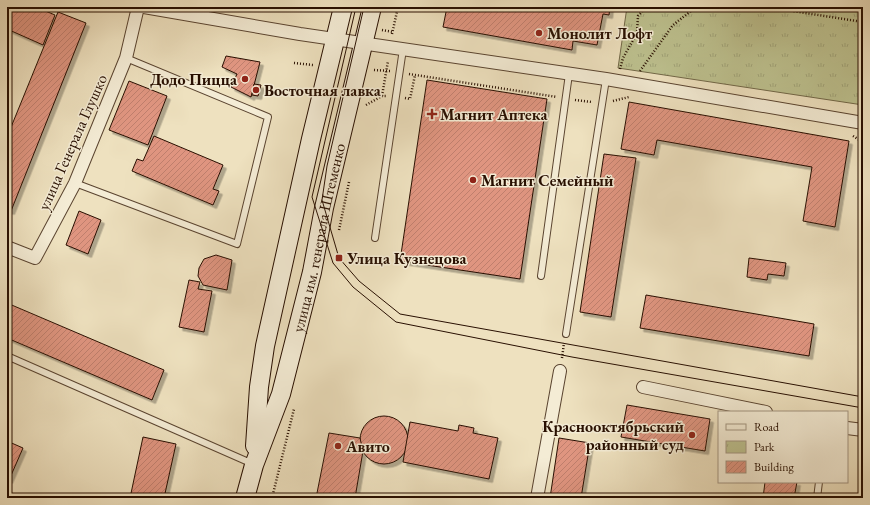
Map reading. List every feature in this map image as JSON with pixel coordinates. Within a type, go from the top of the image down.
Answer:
[{"type":"street","name":"улица Генерала Глушко","points":[[7,247],[35,258],[75,183],[126,58],[138,7]]},
{"type":"street","points":[[144,7],[363,43],[606,79],[863,123]]},
{"type":"street","name":"улица им. генерала Штеменко","points":[[254,464],[259,387],[265,346],[311,139],[343,7]]},
{"type":"street","name":"улица им. генерала Штеменко","points":[[245,498],[254,464],[281,394],[312,272],[323,214],[372,7]]},
{"type":"street","points":[[537,498],[560,370]]},
{"type":"street","points":[[643,387],[761,411]]},
{"type":"street","points":[[848,428],[863,430]]},
{"type":"lane","points":[[375,238],[404,49]]},
{"type":"lane","points":[[75,183],[237,244],[268,117],[126,58]]},
{"type":"lane","points":[[541,276],[569,74]]},
{"type":"lane","points":[[566,334],[606,79]]},
{"type":"lane","points":[[7,356],[254,464]]},
{"type":"lane","points":[[817,498],[819,483]]},
{"type":"path","points":[[620,71],[623,58],[637,33],[638,16],[646,7]]},
{"type":"path","points":[[386,71],[602,104],[634,96],[639,72],[673,25],[696,7]]},
{"type":"path","points":[[767,7],[789,9],[863,22]]},
{"type":"path","points":[[832,7],[863,12]]},
{"type":"path","points":[[560,370],[566,334]]},
{"type":"green space","points":[[627,7],[863,7],[863,105],[618,68]]},
{"type":"building","points":[[7,7],[36,7],[55,15],[43,45],[7,29]]},
{"type":"building","name":"Монолит Лофт","points":[[447,7],[610,7],[609,15],[603,14],[597,45],[573,41],[572,50],[443,27]]},
{"type":"building","points":[[58,12],[86,23],[11,211],[7,210],[7,137]]},
{"type":"building","name":"Додо Пицца","points":[[226,56],[260,62],[251,97],[231,87],[237,74],[222,67]]},
{"type":"building","name":"Магнит Семейный","points":[[427,80],[547,99],[520,279],[400,261]]},
{"type":"building","points":[[129,81],[167,96],[148,145],[109,130]]},
{"type":"building","name":"Восточная лавка","points":[[254,84],[261,85],[258,96],[252,95]]},
{"type":"building","points":[[629,102],[849,141],[835,227],[803,221],[812,167],[657,140],[654,155],[621,149]]},
{"type":"building","points":[[154,136],[223,165],[213,189],[219,191],[213,205],[132,171],[137,159],[143,161]]},
{"type":"building","points":[[604,154],[636,158],[611,317],[580,312]]},
{"type":"building","points":[[79,211],[101,220],[88,254],[66,245]]},
{"type":"building","points":[[216,255],[232,260],[227,290],[203,285],[198,276],[199,268],[204,259]]},
{"type":"building","points":[[749,258],[786,263],[784,276],[768,274],[767,280],[747,277]]},
{"type":"building","points":[[189,280],[200,282],[198,289],[212,291],[204,332],[179,327]]},
{"type":"building","points":[[646,295],[814,324],[809,356],[640,328]]},
{"type":"building","points":[[7,303],[164,370],[152,400],[7,338]]},
{"type":"building","name":"Краснооктябрьский районный суд","points":[[627,405],[710,419],[705,451],[621,437]]},
{"type":"building","points":[[384,416],[393,418],[401,423],[406,431],[408,440],[406,449],[401,457],[393,462],[384,464],[375,462],[367,457],[362,449],[360,440],[362,431],[367,423],[375,418]]},
{"type":"building","points":[[410,422],[458,431],[459,425],[474,428],[473,433],[498,438],[489,479],[403,462]]},
{"type":"building","points":[[329,433],[360,438],[363,451],[355,498],[316,498]]},
{"type":"building","points":[[143,437],[176,444],[164,498],[130,498]]},
{"type":"building","points":[[559,438],[590,443],[581,498],[550,498]]},
{"type":"building","points":[[7,441],[23,448],[9,480],[7,479]]},
{"type":"building","points":[[765,483],[797,483],[794,498],[763,498]]},
{"type":"tram line","points":[[356,7],[312,197],[333,263],[353,287],[396,322],[572,357],[863,408]]},
{"type":"tram line","points":[[364,7],[327,166],[322,200],[339,258],[359,281],[400,314],[863,397]]},
{"type":"place","name":"Монолит Лофт","points":[[539,33]]},
{"type":"place","name":"Додо Пицца","points":[[245,79]]},
{"type":"place","name":"Восточная лавка","points":[[256,90]]},
{"type":"place","name":"Магнит Аптека","points":[[432,114]]},
{"type":"place","name":"Магнит Семейный","points":[[473,180]]},
{"type":"place","name":"Улица Кузнецова","points":[[339,258]]},
{"type":"place","name":"Краснооктябрьский районный суд","points":[[692,435]]},
{"type":"place","name":"Авито","points":[[338,446]]}]
